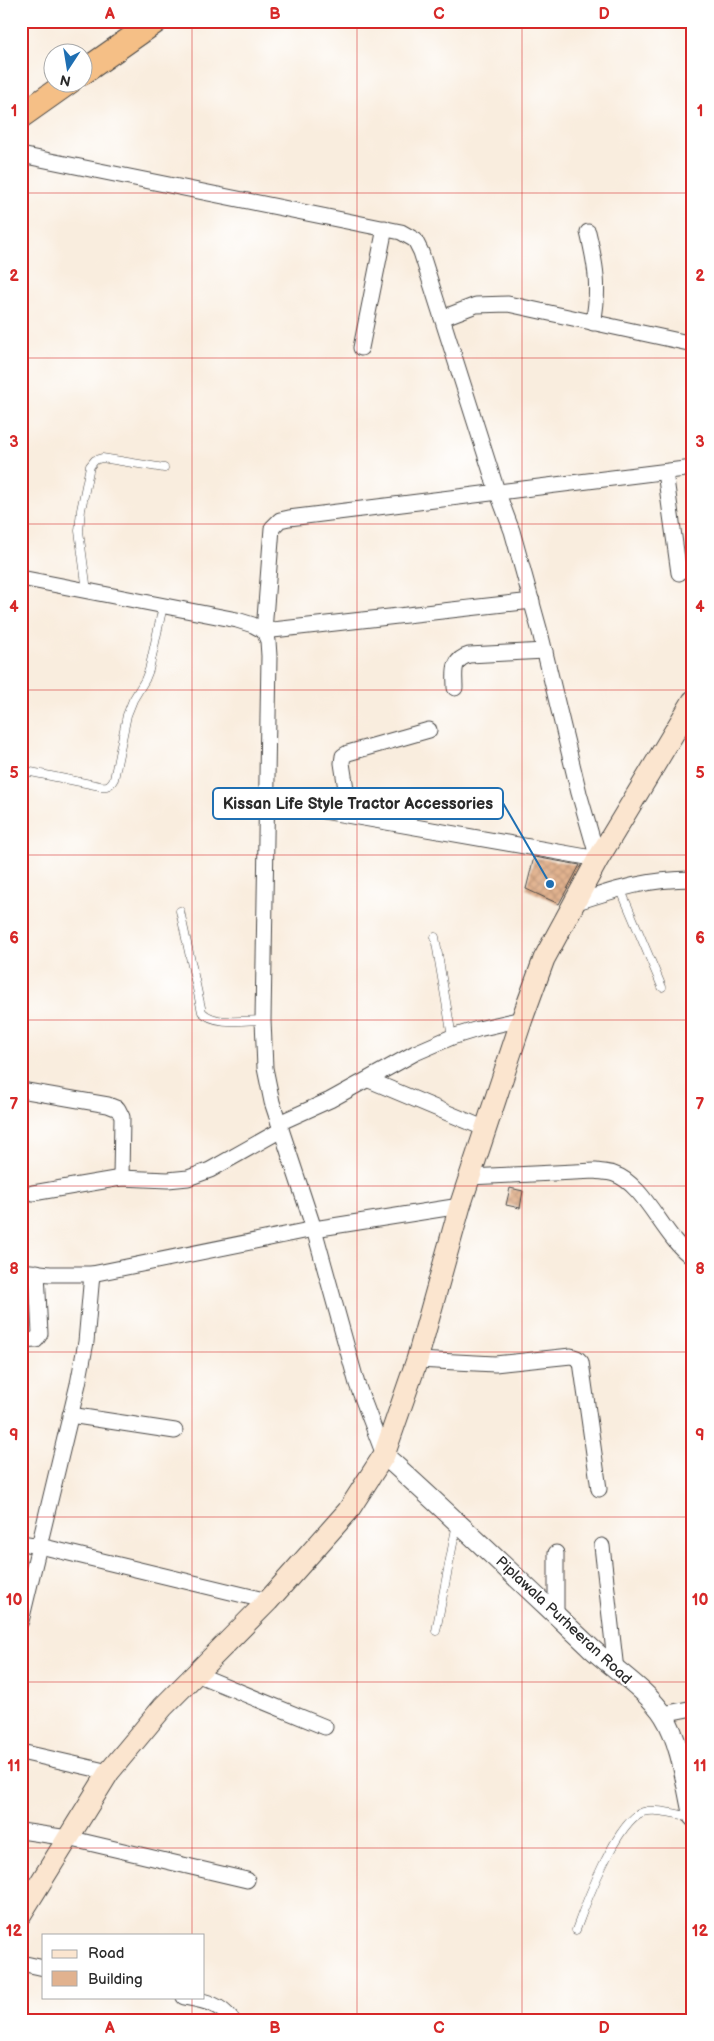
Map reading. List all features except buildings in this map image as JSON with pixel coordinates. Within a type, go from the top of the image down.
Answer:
[{"type":"highway","points":[[92,66],[156,21]]},
{"type":"highway","points":[[21,116],[55,92]]},
{"type":"main road","points":[[21,1914],[109,1772],[194,1673],[268,1601],[348,1510],[384,1455],[417,1360],[460,1206],[544,959],[598,859],[693,701]]},
{"type":"street","points":[[21,155],[401,232],[415,240],[432,283],[497,491],[512,531],[545,651],[579,794],[598,859],[266,800]]},
{"type":"street","points":[[361,348],[385,228]]},
{"type":"street","points":[[588,232],[598,290],[593,323]]},
{"type":"street","points":[[442,318],[476,305],[508,304],[693,344]]},
{"type":"street","points":[[384,1455],[357,1384],[314,1229],[280,1127],[265,1068],[263,1020],[269,656],[268,641],[264,631],[272,528],[280,520],[497,491],[693,468]]},
{"type":"street","points":[[665,472],[679,573]]},
{"type":"street","points":[[21,578],[237,620],[264,631],[532,602]]},
{"type":"street","points":[[456,688],[456,663],[460,657],[545,651]]},
{"type":"street","points":[[350,815],[342,763],[343,756],[348,752],[429,730]]},
{"type":"street","points":[[574,903],[620,888],[662,879],[693,879]]},
{"type":"street","points":[[33,1193],[121,1178],[168,1180],[188,1178],[210,1170],[280,1127],[416,1053],[452,1037],[478,1029],[522,1020]]},
{"type":"street","points":[[369,1080],[486,1129]]},
{"type":"street","points":[[21,1090],[108,1105],[118,1109],[122,1117],[121,1178]]},
{"type":"street","points":[[470,1177],[595,1171],[615,1174],[632,1184],[672,1237],[693,1258]]},
{"type":"street","points":[[21,1271],[92,1274],[314,1229],[460,1206]]},
{"type":"street","points":[[21,1341],[36,1340],[40,1334],[37,1272]]},
{"type":"street","points":[[21,1620],[40,1546],[86,1342],[92,1274]]},
{"type":"street","points":[[417,1360],[495,1364],[571,1356],[577,1358],[581,1362],[598,1489]]},
{"type":"street","points":[[70,1414],[175,1431]]},
{"type":"street","name":"Piplawala Purheeran Road","points":[[384,1455],[457,1520],[616,1670],[640,1690],[663,1714],[672,1730],[693,1817]]},
{"type":"street","points":[[21,1543],[268,1601]]},
{"type":"street","points":[[602,1546],[616,1670]]},
{"type":"street","points":[[556,1553],[556,1614]]},
{"type":"street","points":[[194,1673],[324,1727]]},
{"type":"street","points":[[663,1714],[693,1708]]},
{"type":"street","points":[[21,1752],[109,1772]]},
{"type":"street","points":[[21,1831],[68,1838],[247,1880]]},
{"type":"street","points":[[21,1963],[42,1968]]},
{"type":"street","points":[[188,1998],[206,2002],[224,2010],[232,2020]]},
{"type":"lane","points":[[87,590],[80,532],[81,510],[90,466],[95,460],[102,458],[164,468]]},
{"type":"lane","points":[[21,770],[100,786],[107,787],[112,784],[127,715],[132,700],[149,670],[163,606]]},
{"type":"lane","points":[[620,888],[662,987]]},
{"type":"lane","points":[[180,911],[202,1012],[208,1018],[218,1020],[263,1020]]},
{"type":"lane","points":[[435,937],[452,1037]]},
{"type":"lane","points":[[436,1631],[457,1520]]},
{"type":"lane","points":[[576,1930],[596,1878],[632,1819],[642,1812],[653,1811],[693,1817]]},
{"type":"place","name":"Kissan Life Style Tractor Accessories","points":[[550,884]]}]
